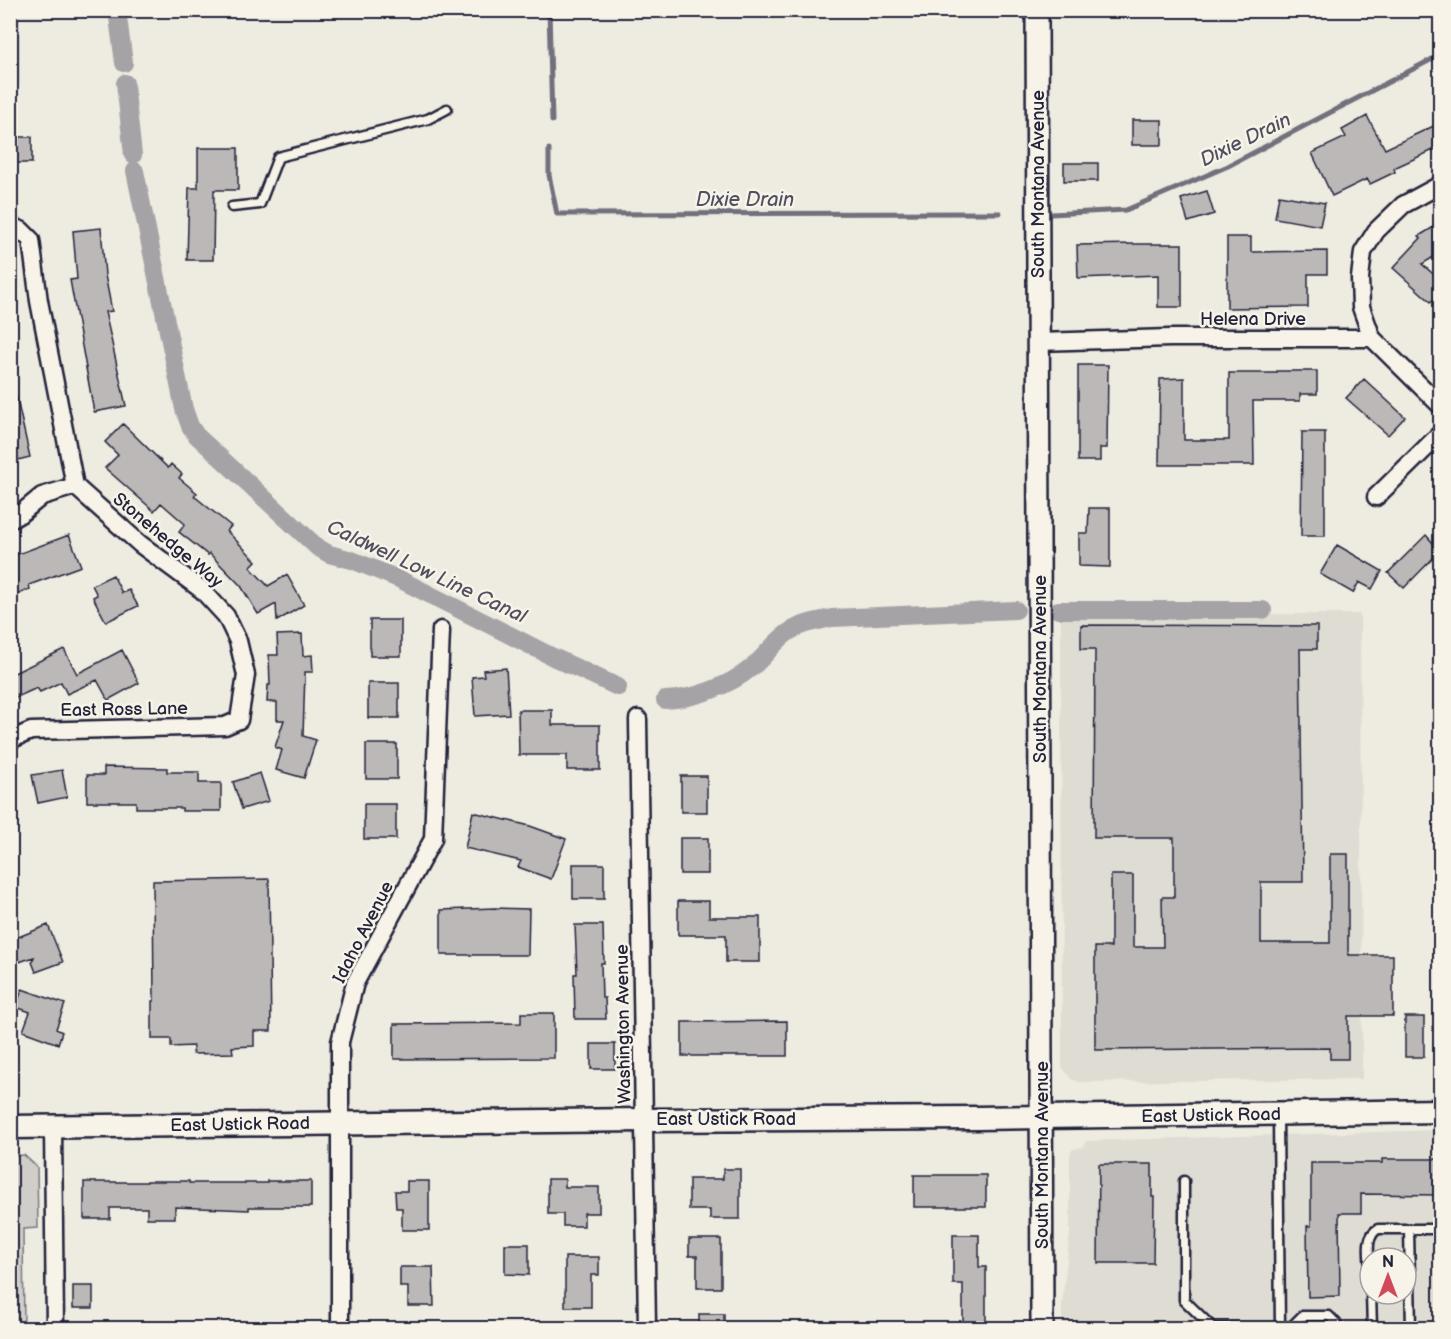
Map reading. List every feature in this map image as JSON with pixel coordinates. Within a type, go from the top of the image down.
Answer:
[{"type":"main road","name":"East Ustick Road","points":[[10,1127],[1440,1111]]},
{"type":"street","name":"South Montana Avenue","points":[[1037,10],[1042,1329]]},
{"type":"street","points":[[1440,185],[1403,205],[1376,231],[1363,252],[1360,278],[1361,308],[1372,338],[1440,405]]},
{"type":"street","points":[[10,225],[21,230],[31,240],[39,301],[75,486],[42,496],[10,520]]},
{"type":"street","name":"Helena Drive","points":[[1038,342],[1170,338],[1372,338]]},
{"type":"street","points":[[1376,497],[1440,434]]},
{"type":"street","name":"Stonehedge Way","points":[[75,486],[140,544],[202,590],[226,616],[238,641],[246,675],[240,720]]},
{"type":"street","name":"Idaho Avenue","points":[[340,1329],[340,1042],[355,983],[433,840],[441,630]]},
{"type":"street","name":"Washington Avenue","points":[[638,719],[647,1329]]},
{"type":"street","name":"East Ross Lane","points":[[10,740],[31,731],[225,726],[240,720]]},
{"type":"street","points":[[53,1127],[55,1329]]},
{"type":"lane","points":[[232,207],[260,204],[278,157],[428,119],[447,109]]},
{"type":"lane","points":[[1278,1114],[1280,1328]]},
{"type":"lane","points":[[1184,1181],[1184,1300],[1213,1328],[1290,1328],[1302,1316],[1329,1316],[1341,1329]]},
{"type":"lane","points":[[1370,1246],[1370,1234],[1378,1229],[1440,1229]]},
{"type":"lane","points":[[1409,1229],[1411,1329]]},
{"type":"lane","points":[[1371,1306],[1372,1329]]},
{"type":"shaded area","points":[[11,10],[20,11],[20,84],[11,90]]},
{"type":"shaded area","points":[[1360,614],[1362,1079],[1079,1082],[1071,1079],[1062,1067],[1061,615]]},
{"type":"shaded area","points":[[1440,1130],[1440,1328],[1062,1328],[1062,1304],[1070,1233],[1070,1154],[1073,1149],[1084,1147],[1085,1141]]},
{"type":"shaded area","points":[[24,1155],[37,1167],[38,1228],[23,1229],[24,1328],[11,1328],[11,1156]]},
{"type":"building","points":[[1367,116],[1385,149],[1440,123],[1440,147],[1394,168],[1395,172],[1370,184],[1367,179],[1332,196],[1312,153],[1346,137],[1342,130]]},
{"type":"building","points":[[1132,120],[1162,120],[1162,145],[1132,145]]},
{"type":"building","points":[[10,137],[32,137],[32,163],[10,163]]},
{"type":"building","points":[[198,148],[238,148],[238,190],[214,190],[213,260],[187,260],[189,188],[198,188]]},
{"type":"building","points":[[1064,163],[1098,163],[1098,181],[1064,181]]},
{"type":"building","points":[[1207,191],[1214,214],[1188,222],[1181,199]]},
{"type":"building","points":[[1279,195],[1325,203],[1320,226],[1275,218]]},
{"type":"building","points":[[1440,223],[1440,253],[1422,264],[1440,280],[1440,292],[1431,302],[1393,268],[1421,238],[1419,236]]},
{"type":"building","points":[[101,228],[105,275],[112,311],[105,312],[126,406],[94,412],[70,280],[77,279],[73,231]]},
{"type":"building","points":[[1227,237],[1251,237],[1251,252],[1327,251],[1327,274],[1308,274],[1308,307],[1227,308]]},
{"type":"building","points":[[1182,244],[1182,307],[1158,307],[1158,275],[1078,278],[1077,245]]},
{"type":"building","points":[[1078,365],[1108,365],[1107,448],[1100,448],[1100,461],[1078,461]]},
{"type":"building","points":[[1277,371],[1317,371],[1317,394],[1300,394],[1300,401],[1253,401],[1254,465],[1159,465],[1160,379],[1184,378],[1184,440],[1229,440],[1229,373],[1277,373]]},
{"type":"building","points":[[1364,379],[1405,417],[1388,435],[1346,398]]},
{"type":"building","points":[[16,395],[30,457],[10,462],[10,396]]},
{"type":"building","points":[[123,424],[168,468],[171,464],[182,474],[179,478],[197,493],[194,496],[231,526],[227,531],[256,561],[250,567],[268,586],[287,575],[304,605],[277,621],[276,604],[258,614],[241,586],[209,553],[208,555],[179,532],[185,524],[161,503],[154,511],[105,468],[118,455],[105,442]]},
{"type":"building","points":[[1302,432],[1325,432],[1325,536],[1301,536]]},
{"type":"building","points":[[1089,508],[1110,508],[1110,567],[1079,566],[1079,533],[1088,533]]},
{"type":"building","points":[[69,535],[81,566],[29,585],[30,589],[10,598],[10,557]]},
{"type":"building","points":[[1426,535],[1440,551],[1404,588],[1388,573]]},
{"type":"building","points":[[1337,545],[1382,571],[1372,589],[1359,582],[1353,593],[1320,574]]},
{"type":"building","points":[[113,575],[122,593],[129,590],[138,606],[106,622],[93,597],[97,595],[92,585]]},
{"type":"building","points":[[370,620],[401,620],[401,656],[370,656]]},
{"type":"building","points":[[1081,625],[1317,626],[1317,649],[1300,649],[1303,882],[1261,882],[1261,943],[1330,943],[1330,854],[1348,854],[1348,955],[1393,955],[1393,1016],[1348,1016],[1348,1059],[1330,1059],[1330,1048],[1095,1050],[1095,947],[1111,947],[1111,875],[1133,875],[1133,947],[1163,947],[1162,897],[1174,897],[1174,838],[1094,838],[1095,649],[1081,649]]},
{"type":"building","points":[[302,634],[303,656],[312,655],[313,672],[305,672],[303,736],[316,740],[304,778],[276,770],[282,750],[275,747],[284,720],[277,720],[277,702],[267,702],[268,685],[270,685],[269,655],[278,655],[277,635]]},
{"type":"building","points":[[64,649],[77,674],[122,650],[139,683],[108,700],[97,680],[67,694],[61,682],[40,692],[37,688],[10,700],[10,675]]},
{"type":"building","points":[[506,668],[509,714],[475,716],[472,677],[484,676],[483,670]]},
{"type":"building","points":[[368,683],[399,683],[399,718],[368,718]]},
{"type":"building","points":[[518,710],[552,710],[552,725],[600,725],[600,770],[567,770],[567,755],[519,755]]},
{"type":"building","points":[[366,744],[397,744],[397,779],[366,779]]},
{"type":"building","points":[[104,767],[167,768],[167,772],[199,772],[199,783],[221,783],[221,811],[136,808],[136,802],[87,802],[87,775],[104,775]]},
{"type":"building","points":[[62,770],[67,797],[38,803],[32,775]]},
{"type":"building","points":[[260,773],[269,801],[242,809],[233,782]]},
{"type":"building","points":[[681,776],[707,776],[707,812],[681,812]]},
{"type":"building","points":[[364,804],[396,804],[396,839],[364,839]]},
{"type":"building","points":[[473,812],[530,826],[566,839],[551,879],[518,867],[521,861],[465,848]]},
{"type":"building","points":[[680,838],[708,838],[708,874],[680,874]]},
{"type":"building","points":[[573,864],[604,864],[604,899],[573,899]]},
{"type":"building","points":[[269,879],[271,1031],[254,1031],[254,1046],[232,1047],[233,1053],[193,1054],[193,1046],[171,1047],[171,1039],[152,1039],[153,881]]},
{"type":"building","points":[[678,901],[709,901],[709,917],[760,917],[760,962],[726,962],[726,935],[678,935]]},
{"type":"building","points":[[529,909],[528,955],[441,955],[441,910]]},
{"type":"building","points":[[48,925],[63,962],[36,972],[32,962],[34,957],[19,962],[11,940]]},
{"type":"building","points":[[575,925],[603,925],[602,998],[605,998],[606,1019],[575,1019],[574,974],[577,974]]},
{"type":"building","points":[[22,989],[65,1004],[56,1029],[62,1032],[58,1044],[23,1031],[30,1012],[16,1007]]},
{"type":"building","points":[[521,1013],[554,1013],[554,1058],[394,1059],[394,1024],[521,1023]]},
{"type":"building","points":[[1405,1017],[1424,1017],[1424,1057],[1405,1057]]},
{"type":"building","points":[[787,1021],[787,1056],[682,1056],[682,1022]]},
{"type":"building","points":[[591,1044],[615,1044],[615,1069],[591,1069]]},
{"type":"building","points":[[1382,1159],[1440,1159],[1440,1195],[1361,1194],[1361,1213],[1339,1213],[1340,1296],[1308,1297],[1307,1226],[1311,1226],[1311,1163],[1382,1163]]},
{"type":"building","points":[[1099,1164],[1152,1164],[1153,1263],[1098,1263]]},
{"type":"building","points":[[723,1169],[740,1169],[740,1219],[710,1219],[710,1210],[689,1210],[689,1179],[723,1179]]},
{"type":"building","points":[[914,1175],[986,1175],[986,1207],[914,1207]]},
{"type":"building","points":[[548,1179],[565,1179],[565,1187],[599,1187],[599,1213],[584,1213],[584,1226],[563,1226],[563,1214],[548,1214]]},
{"type":"building","points":[[267,1181],[311,1181],[311,1207],[249,1207],[249,1210],[175,1207],[175,1218],[147,1218],[147,1208],[110,1208],[110,1219],[84,1219],[84,1182],[267,1183]]},
{"type":"building","points":[[407,1181],[429,1181],[429,1230],[402,1230],[402,1208],[396,1208],[395,1191],[407,1191]]},
{"type":"building","points":[[953,1235],[979,1235],[979,1267],[986,1267],[986,1329],[963,1329],[963,1284],[953,1284]]},
{"type":"building","points":[[689,1239],[721,1239],[721,1288],[697,1288],[697,1256],[689,1256]]},
{"type":"building","points":[[505,1244],[529,1244],[529,1275],[505,1274]]},
{"type":"building","points":[[565,1257],[599,1257],[599,1275],[591,1275],[591,1307],[565,1307]]},
{"type":"building","points":[[400,1267],[433,1267],[434,1306],[408,1306],[408,1287],[400,1287]]},
{"type":"building","points":[[73,1286],[93,1286],[93,1308],[73,1308]]},
{"type":"building","points":[[699,1314],[724,1314],[724,1329],[699,1329]]},
{"type":"waterway","name":"Caldwell Low Line Canal","points":[[117,10],[124,63]]},
{"type":"waterway","name":"Dixie Drain","points":[[549,10],[552,121]]},
{"type":"waterway","name":"Dixie Drain","points":[[1051,214],[1126,210],[1228,166],[1440,55]]},
{"type":"waterway","name":"Caldwell Low Line Canal","points":[[125,83],[133,155]]},
{"type":"waterway","name":"Dixie Drain","points":[[549,149],[549,175],[557,214],[1000,213]]},
{"type":"waterway","name":"Caldwell Low Line Canal","points":[[135,171],[184,409],[196,435],[317,547],[329,554],[352,560],[401,580],[553,657],[618,687]]},
{"type":"waterway","name":"Caldwell Low Line Canal","points":[[665,700],[688,697],[722,686],[756,664],[786,634],[811,622],[832,618],[1016,610]]},
{"type":"waterway","name":"Caldwell Low Line Canal","points":[[1058,610],[1263,610]]}]
